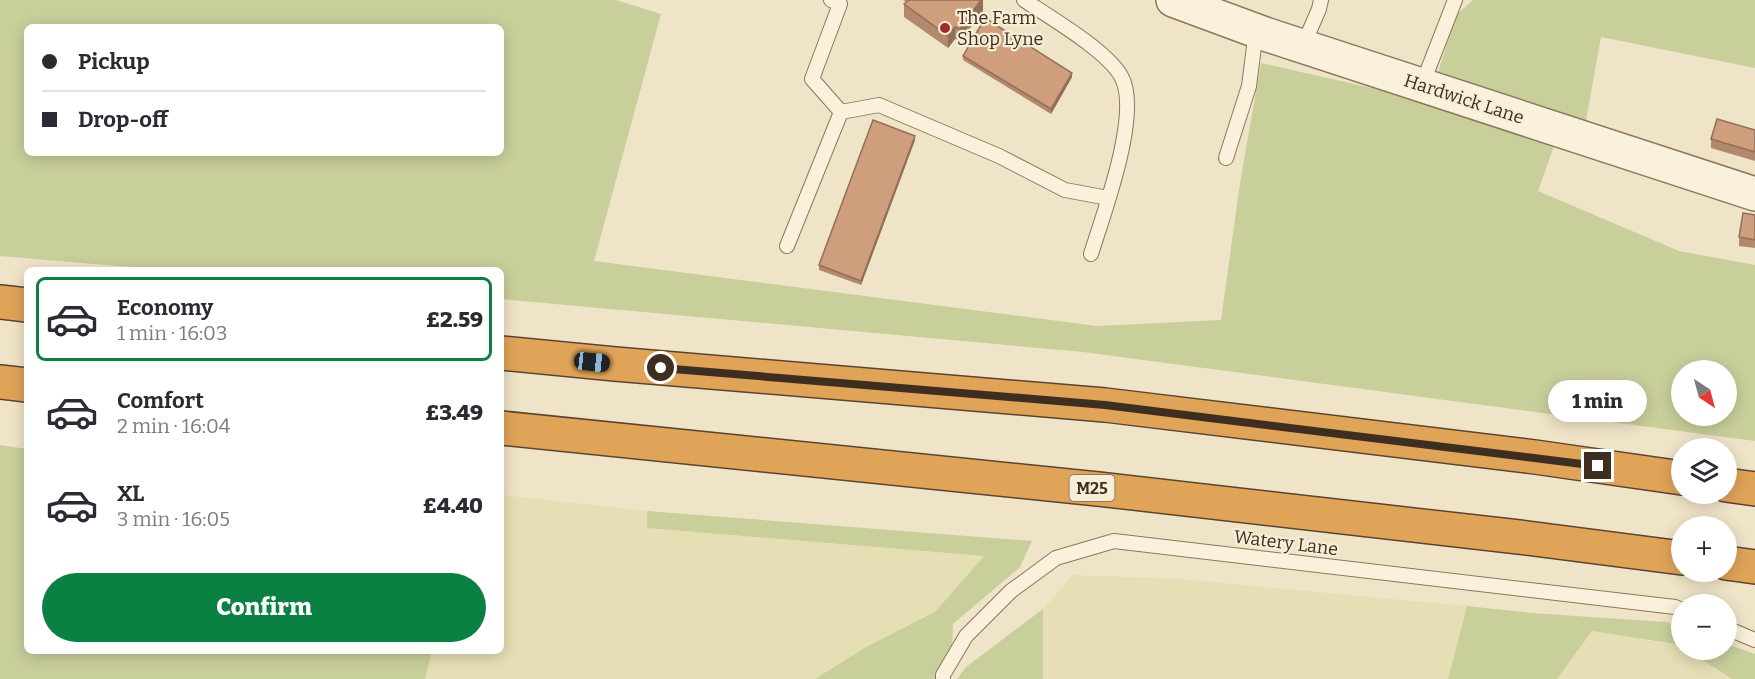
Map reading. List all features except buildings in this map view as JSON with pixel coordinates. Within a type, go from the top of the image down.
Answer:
[{"type":"highway","points":[[0,302],[24,305]]},
{"type":"highway","points":[[504,352],[627,365],[1105,405],[1534,457],[1671,476]]},
{"type":"highway","points":[[0,382],[24,385]]},
{"type":"highway","name":"M25","points":[[504,428],[1086,488],[1671,557]]},
{"type":"highway","points":[[1737,487],[1755,489]]},
{"type":"highway","points":[[1737,565],[1755,567]]},
{"type":"street","name":"Hardwick Lane","points":[[1173,0],[1256,31],[1755,194]]},
{"type":"lane","points":[[831,0],[840,4],[812,79],[841,112]]},
{"type":"lane","points":[[1024,0],[1098,51],[1122,76],[1127,99],[1123,148],[1091,254]]},
{"type":"lane","points":[[1303,46],[1321,0]]},
{"type":"lane","points":[[1422,85],[1455,0]]},
{"type":"lane","points":[[1226,158],[1249,86],[1256,31]]},
{"type":"lane","points":[[841,112],[879,105],[999,156],[1065,190],[1108,198]]},
{"type":"lane","points":[[788,246],[841,112]]},
{"type":"lane","name":"Watery Lane","points":[[943,679],[943,675],[966,636],[1011,591],[1056,558],[1114,541],[1671,608]]},
{"type":"lane","points":[[1737,633],[1755,640]]},
{"type":"shaded area","points":[[504,495],[647,511],[648,528],[984,556],[935,612],[866,647],[815,679],[425,679],[431,654],[504,654]]},
{"type":"shaded area","points":[[1073,575],[1179,579],[1467,606],[1448,679],[1043,679],[1043,609]]},
{"type":"shaded area","points":[[1592,631],[1671,644],[1671,660],[1703,660],[1732,679],[1557,679]]},
{"type":"green space","points":[[0,0],[616,0],[661,14],[594,261],[1097,326],[1221,320],[1240,183],[1261,63],[1429,101],[1456,15],[1473,0],[1755,0],[1755,68],[1601,37],[1586,121],[1554,146],[1538,191],[1679,251],[1755,265],[1755,441],[1083,352],[504,299],[504,267],[130,267],[0,256]]},
{"type":"green space","points":[[0,445],[24,449],[24,654],[431,654],[425,679],[0,679]]},
{"type":"green space","points":[[647,511],[1032,541],[1020,567],[953,624],[951,679],[815,679],[866,647],[935,612],[984,556],[647,528]]},
{"type":"green space","points":[[1467,606],[1671,624],[1671,643],[1592,631],[1557,679],[1448,679]]},
{"type":"green space","points":[[1043,609],[1043,679],[957,679],[966,667]]},
{"type":"green space","points":[[1737,648],[1755,654],[1755,679],[1732,679],[1703,660],[1737,660]]},
{"type":"place","name":"The Farm Shop Lyne","points":[[945,28]]},
{"type":"route","points":[[661,368],[1105,405],[1598,466]]}]
